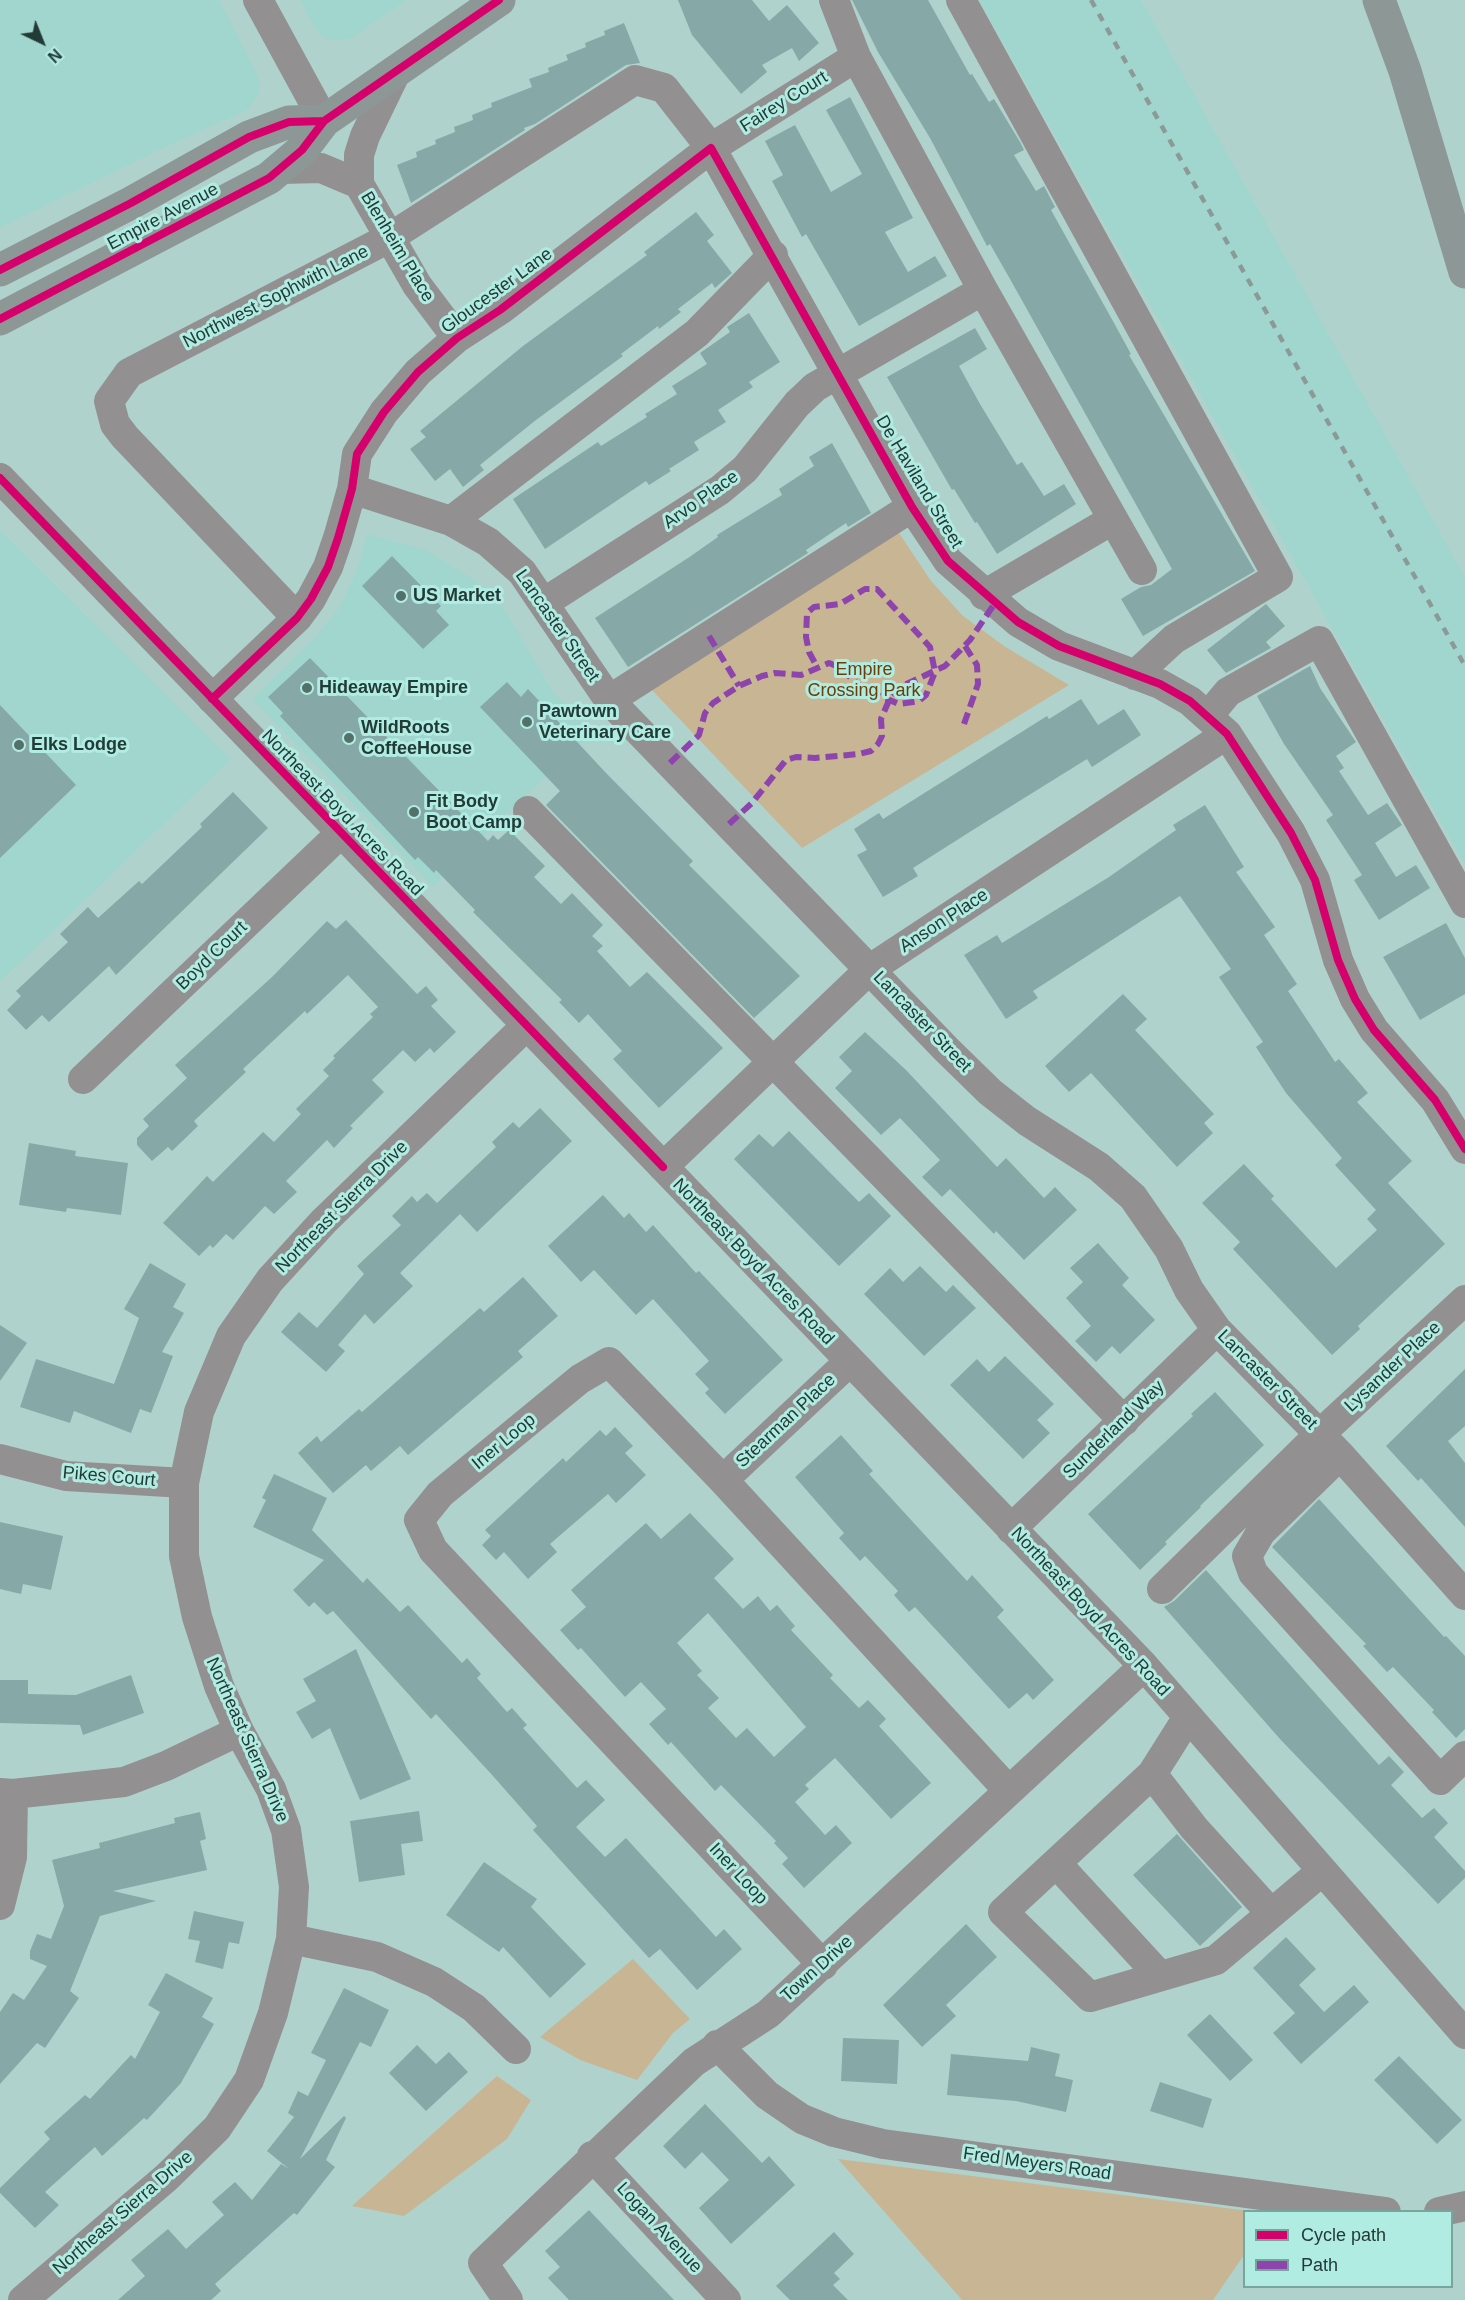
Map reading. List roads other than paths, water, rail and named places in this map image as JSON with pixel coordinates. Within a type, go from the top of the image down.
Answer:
[{"type":"highway","name":"Empire Avenue","points":[[0,319],[269,178],[302,150],[324,121],[499,0]]},
{"type":"highway","points":[[1378,0],[1405,71],[1465,272]]},
{"type":"highway","name":"Empire Avenue","points":[[0,270],[151,192],[249,137],[289,122],[324,121]]},
{"type":"street","points":[[258,0],[324,121]]},
{"type":"street","points":[[834,0],[856,57],[983,290],[1142,570]]},
{"type":"street","points":[[961,0],[1278,577],[1174,639],[1135,675]]},
{"type":"street","name":"Fairey Court","points":[[711,148],[856,57]]},
{"type":"street","name":"Blenheim Place","points":[[396,72],[365,136],[359,155],[359,184],[417,285],[457,338]]},
{"type":"street","name":"Northwest Sophwith Lane","points":[[297,618],[115,424],[109,401],[129,373],[389,238],[634,80],[664,88],[711,148]]},
{"type":"street","name":"De Haviland Street","points":[[711,148],[912,507],[948,561],[984,595],[1018,622],[1059,646],[1160,684],[1190,701],[1218,725],[1285,824],[1315,880],[1338,960],[1355,999],[1374,1030],[1435,1100],[1465,1149]]},
{"type":"street","name":"Gloucester Lane","points":[[212,699],[297,618],[311,599],[328,567],[352,489],[357,454],[384,412],[418,372],[457,338],[500,310],[711,148]]},
{"type":"street","name":"Blenheim Place","points":[[280,169],[321,168],[359,184]]},
{"type":"street","points":[[451,522],[697,333],[772,255]]},
{"type":"street","name":"Arvo Place","points":[[545,602],[720,490],[744,469],[796,404],[815,387],[983,290]]},
{"type":"street","name":"Northeast Boyd Acres Road","points":[[0,478],[1144,1666],[1465,2034]]},
{"type":"street","name":"Lancaster Street","points":[[352,489],[451,522],[488,542],[522,572],[545,602],[609,700],[990,1092],[1027,1121],[1099,1167],[1133,1197],[1169,1249],[1189,1290],[1217,1330],[1330,1444],[1465,1595]]},
{"type":"street","points":[[609,700],[912,507]]},
{"type":"street","points":[[984,595],[1113,520]]},
{"type":"street","name":"Anson Place","points":[[663,1167],[870,969],[1218,725],[1228,692],[1318,641],[1465,903]]},
{"type":"street","points":[[528,811],[1124,1421]]},
{"type":"street","name":"Boyd Court","points":[[82,1079],[341,833]]},
{"type":"street","name":"Northeast Sierra Drive","points":[[23,2300],[167,2177],[217,2128],[249,2080],[273,2013],[291,1939],[294,1887],[286,1830],[271,1790],[239,1731],[219,1686],[197,1617],[184,1556],[184,1483],[199,1412],[231,1336],[270,1280],[324,1221],[526,1026]]},
{"type":"street","name":"Lysander Place","points":[[1330,1444],[1465,1300]]},
{"type":"street","name":"Sunderland Way","points":[[1011,1529],[1217,1330]]},
{"type":"street","name":"Iner Loop","points":[[823,1965],[433,1551],[419,1520],[440,1494],[580,1379],[609,1362],[723,1480],[1009,1791]]},
{"type":"street","name":"Stearman Place","points":[[723,1480],[849,1362]]},
{"type":"street","points":[[1162,1589],[1330,1444]]},
{"type":"street","points":[[1330,1444],[1261,1532],[1247,1556],[1253,1573],[1440,1780],[1465,1756]]},
{"type":"street","name":"Pikes Court","points":[[0,1459],[66,1476],[184,1483]]},
{"type":"street","name":"Town Drive","points":[[508,2300],[483,2263],[592,2156],[694,2062],[768,2014],[1144,1666]]},
{"type":"street","points":[[1188,1717],[1152,1774],[1002,1912],[1090,1997],[1216,1959],[1322,1871]]},
{"type":"street","points":[[0,1905],[12,1857],[7,1793],[124,1782],[239,1731]]},
{"type":"street","points":[[1152,1774],[1194,1828],[1270,1912]]},
{"type":"street","points":[[1056,1863],[1160,1976]]},
{"type":"street","points":[[291,1939],[376,1957],[434,1982],[474,2008],[516,2049]]},
{"type":"street","name":"Fred Meyers Road","points":[[717,2045],[767,2095],[802,2119],[834,2132],[883,2144],[1378,2210]]},
{"type":"street","name":"Logan Avenue","points":[[592,2156],[726,2300]]},
{"type":"street","points":[[1444,2210],[1465,2206]]},
{"type":"railway","points":[[1091,0],[1465,666]]},
{"type":"place","name":"US Market","points":[[401,596]]},
{"type":"place","name":"Hideaway Empire","points":[[307,688]]},
{"type":"place","name":"Pawtown Veterinary Care","points":[[527,722]]},
{"type":"place","name":"WildRoots CoffeeHouse","points":[[349,738]]},
{"type":"place","name":"Elks Lodge","points":[[19,745]]},
{"type":"place","name":"Fit Body Boot Camp","points":[[414,812]]},
{"type":"park label","name":"Empire Crossing Park","points":[[864,680]]}]
